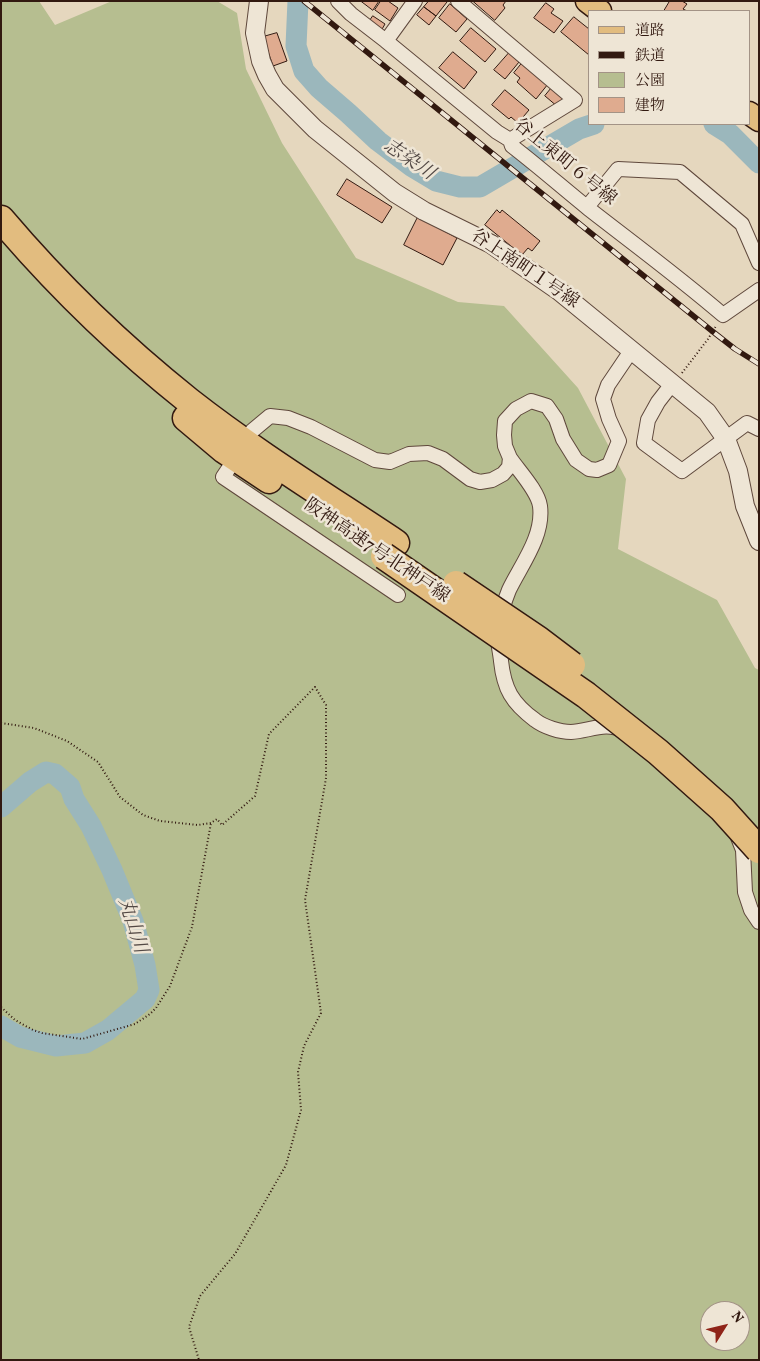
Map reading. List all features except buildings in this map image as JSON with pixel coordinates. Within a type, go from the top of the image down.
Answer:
[{"type":"highway","name":"阪神高速7号北神戸線","points":[[1,219],[69,293],[121,342],[190,401],[586,695],[672,764],[722,809],[759,850]]},
{"type":"highway","name":"阪神高速7号北神戸線","points":[[1,246],[60,310],[137,379],[224,450],[539,640],[652,723],[759,822]]},
{"type":"main road","points":[[587,1],[599,10]]},
{"type":"street","name":"谷上南町１号線","points":[[259,1],[255,33],[261,61],[274,89],[315,129],[395,193],[424,211],[491,244],[559,291],[631,351],[676,380],[706,412],[726,439],[738,471],[745,506],[759,541]]},
{"type":"street","name":"谷上東町６号線","points":[[338,1],[351,14],[496,132],[510,140],[512,146],[723,315]]},
{"type":"street","points":[[386,41],[415,1]]},
{"type":"street","points":[[458,1],[575,100],[510,140]]},
{"type":"street","points":[[587,207],[618,169],[680,172],[742,224],[759,263]]},
{"type":"street","points":[[723,315],[759,290]]},
{"type":"street","points":[[631,351],[608,385],[602,399],[619,441],[609,465],[597,470],[589,469],[576,460],[563,440],[556,419],[547,406],[531,401],[516,409],[505,421],[505,446],[510,458],[535,492],[540,504],[540,518],[533,547],[509,592],[497,628],[502,674],[508,693],[520,708],[537,722],[570,732],[615,726],[640,740],[672,764],[712,802],[735,830],[742,850],[745,892],[751,910],[759,922]]},
{"type":"street","points":[[676,380],[658,402],[648,420],[644,443],[682,471],[747,422],[759,429]]},
{"type":"street","points":[[252,431],[270,416],[288,418],[311,427],[375,460],[390,462],[409,454],[428,453],[442,459],[470,479],[480,482],[492,480],[502,474],[509,467],[510,458]]},
{"type":"street","points":[[229,468],[224,477],[398,595]]},
{"type":"path","points":[[676,380],[708,339],[723,315]]},
{"type":"path","points":[[1,723],[34,728],[67,741],[98,762],[120,797],[143,815],[160,821],[198,825],[211,823],[217,819],[222,825],[255,796],[269,734],[316,687],[326,705],[326,778],[305,900],[321,1013],[304,1046],[298,1072],[301,1110],[286,1165],[236,1254],[200,1296],[189,1327],[199,1360]]},
{"type":"path","points":[[1,1007],[15,1020],[33,1030],[82,1039],[135,1024],[150,1014],[170,986],[192,927],[211,823]]},
{"type":"green space","points":[[1,1],[39,1],[55,25],[112,1],[217,1],[237,13],[246,69],[282,143],[356,258],[458,302],[504,306],[578,388],[626,479],[618,549],[717,600],[755,668],[759,670],[759,1360],[1,1360]]},
{"type":"waterway","name":"志染川","points":[[298,1],[296,46],[304,71],[319,88],[378,141],[411,166],[436,181],[460,187],[480,187],[579,129],[591,125]]},
{"type":"waterway","name":"志染川","points":[[716,125],[730,134],[759,163]]},
{"type":"waterway","name":"丸山川","points":[[1,807],[30,782],[46,772],[55,774],[70,787],[74,799],[91,826],[112,870],[133,921],[145,965],[149,990],[145,999],[108,1030],[85,1043],[56,1046],[20,1037],[1,1026]]},
{"type":"railway","points":[[304,1],[712,331],[735,349],[759,364]]}]
